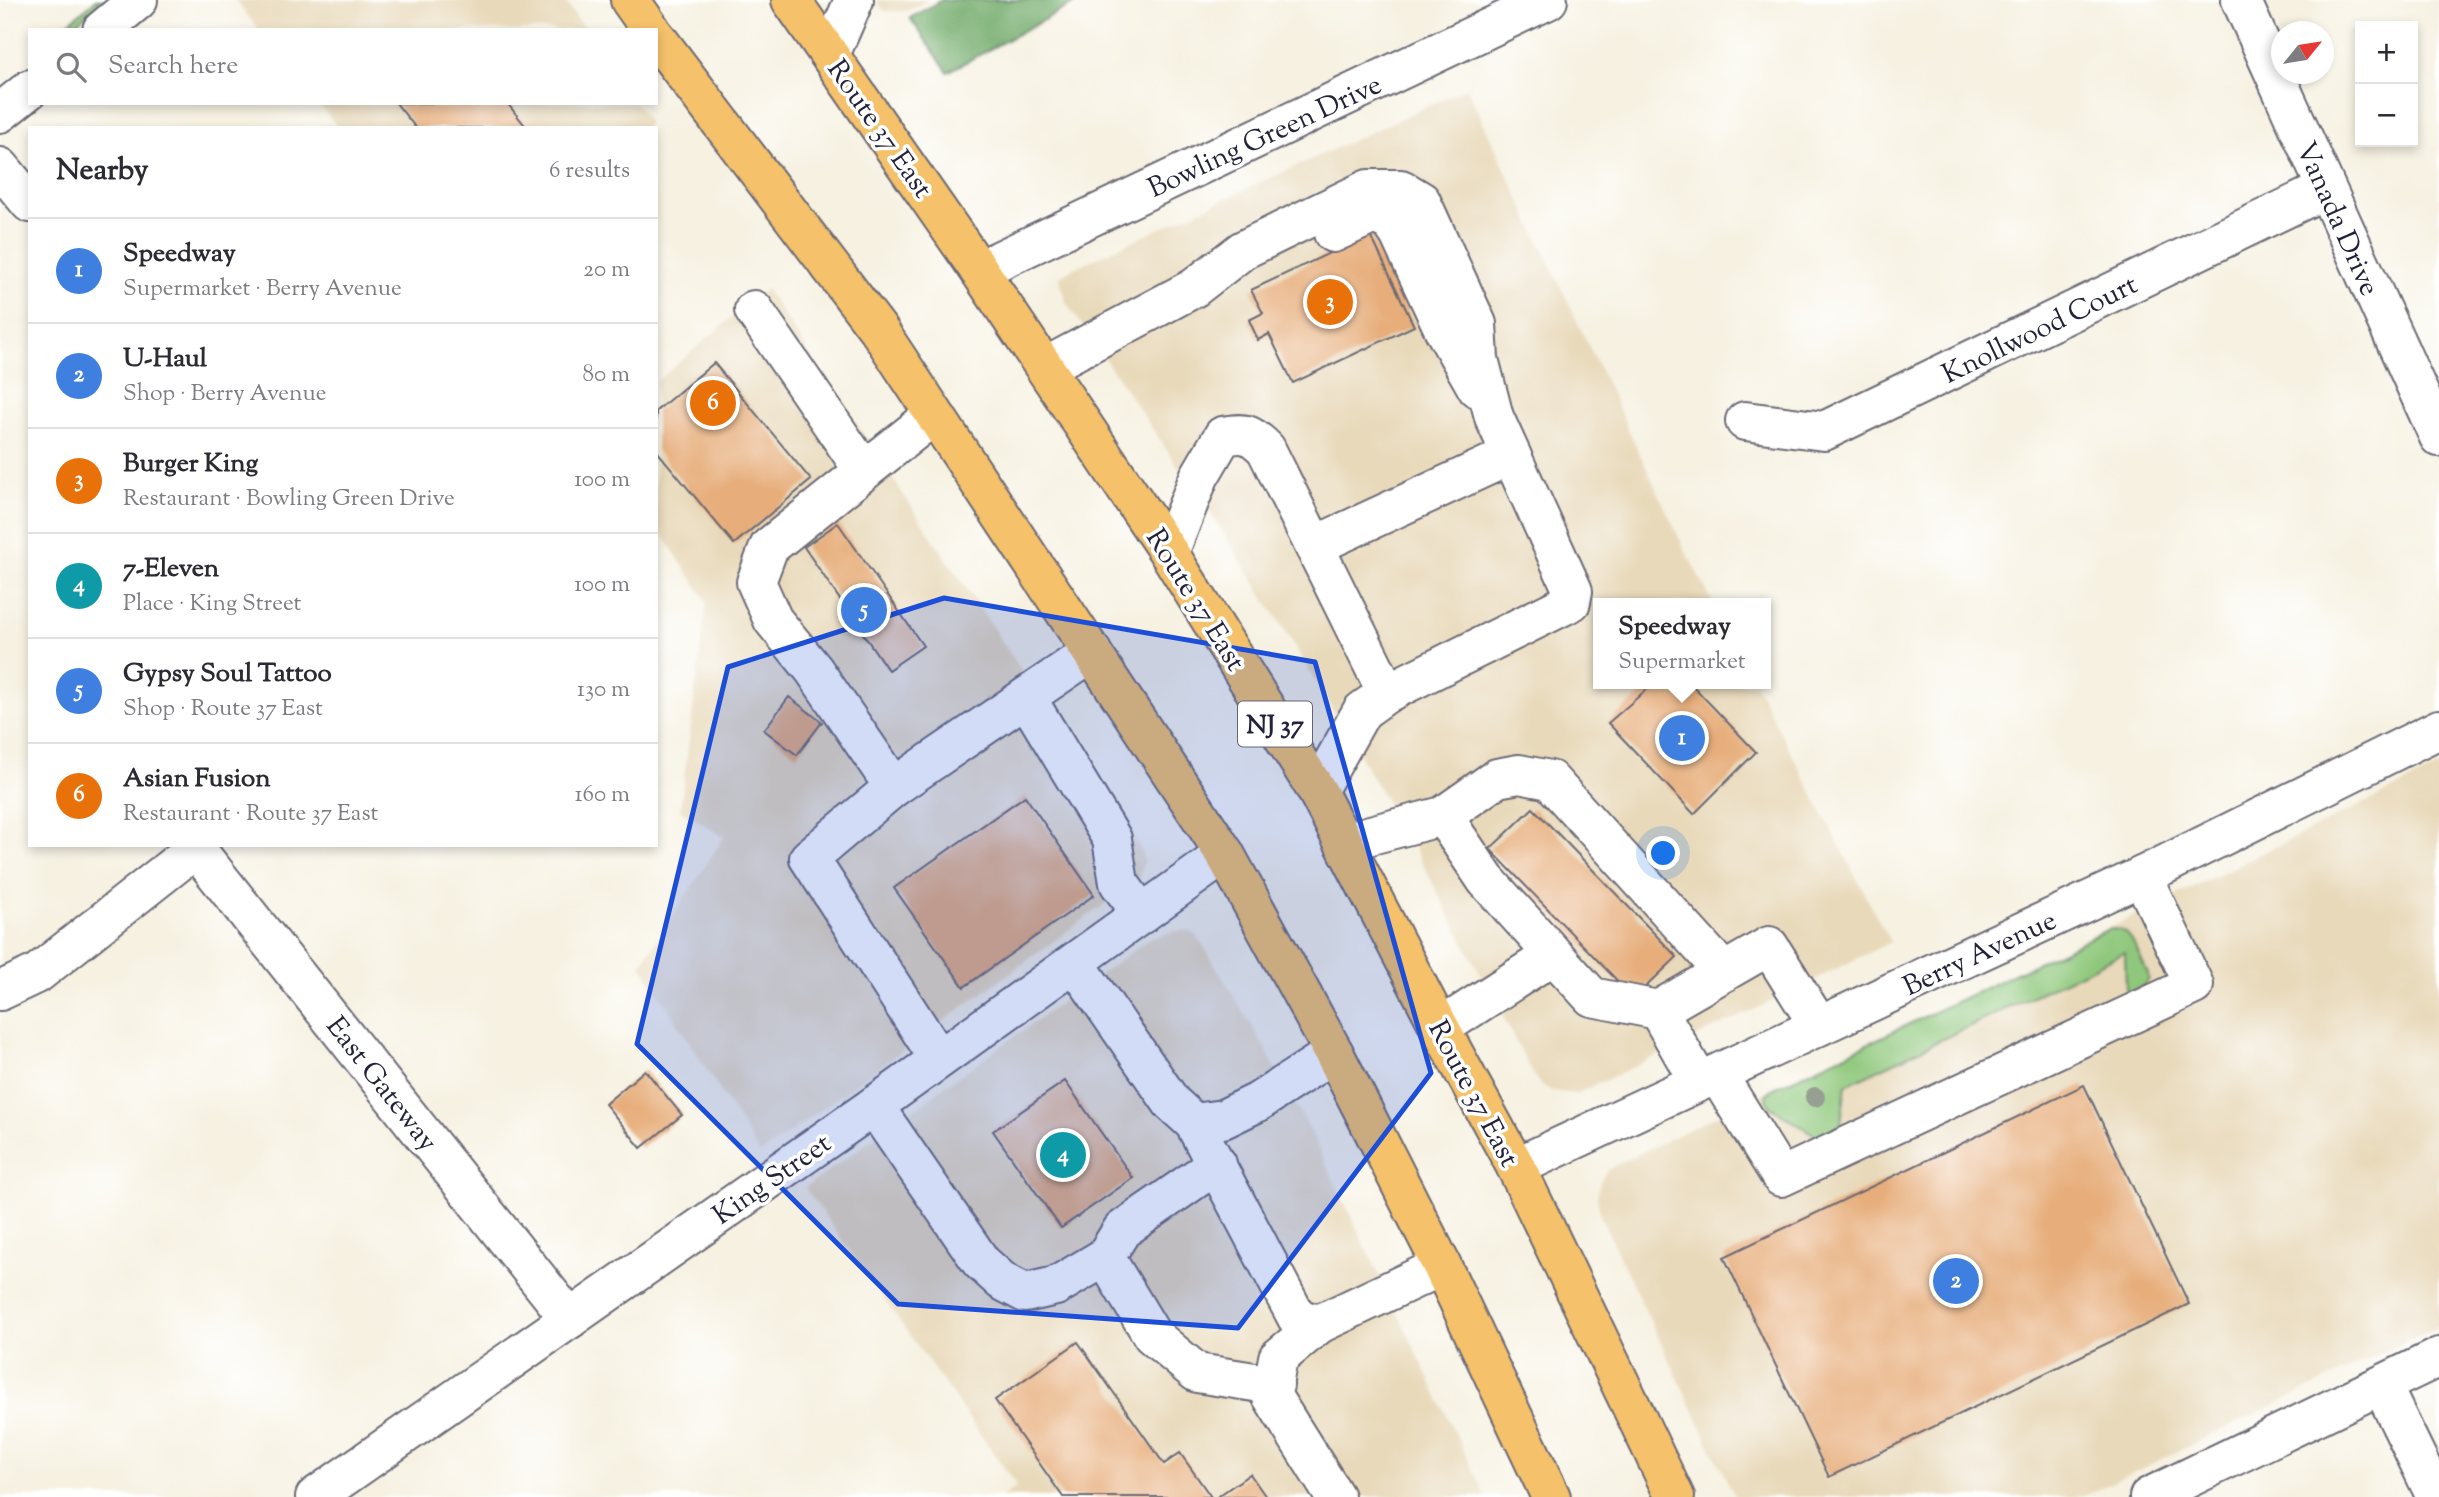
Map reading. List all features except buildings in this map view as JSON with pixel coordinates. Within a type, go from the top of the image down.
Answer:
[{"type":"highway","points":[[630,0],[650,28]]},
{"type":"highway","name":"Route 37 East","points":[[791,0],[1045,367],[1169,554],[1317,791],[1440,1028],[1516,1167],[1675,1497]]},
{"type":"highway","points":[[658,40],[880,332],[1225,854],[1334,1053],[1442,1265],[1551,1497]]},
{"type":"street","points":[[104,28],[138,0]]},
{"type":"street","points":[[830,55],[854,0]]},
{"type":"street","name":"Bowling Green Drive","points":[[979,270],[1548,0]]},
{"type":"street","name":"Vanada Drive","points":[[2241,0],[2439,436]]},
{"type":"street","points":[[0,113],[28,91]]},
{"type":"street","points":[[0,167],[28,201]]},
{"type":"street","points":[[1045,367],[1194,288],[1243,250],[1368,189],[1401,188],[1421,201],[1477,324],[1479,359],[1493,417],[1573,591],[1571,603],[1387,694],[1362,711],[1317,791]]},
{"type":"street","name":"Knollwood Court","points":[[1745,421],[1824,431],[2326,189]]},
{"type":"street","points":[[754,310],[864,471]]},
{"type":"street","points":[[894,787],[822,681],[773,620],[756,582],[769,547],[934,415]]},
{"type":"street","points":[[1169,554],[1203,468],[1223,436],[1239,433],[1253,436],[1266,449],[1387,694]]},
{"type":"street","points":[[1314,546],[1511,455]]},
{"type":"street","points":[[939,1059],[809,858],[894,787],[1092,652]]},
{"type":"street","points":[[1026,698],[1112,839],[1119,883],[1142,914]]},
{"type":"street","name":"Berry Avenue","points":[[1516,1167],[2142,876],[2439,729]]},
{"type":"street","points":[[1344,842],[1443,816],[1497,778],[1519,774],[1550,779],[1724,972]]},
{"type":"street","points":[[1443,816],[1486,880],[1592,997],[1658,1010],[1769,946],[1819,1026]]},
{"type":"street","points":[[0,991],[38,973],[198,847]]},
{"type":"street","name":"East Gateway","points":[[198,847],[569,1319]]},
{"type":"street","name":"King Street","points":[[315,1497],[874,1106],[1225,854]]},
{"type":"street","points":[[1658,1010],[1781,1177],[2194,985],[2142,876]]},
{"type":"street","points":[[1440,1028],[1553,955]]},
{"type":"street","points":[[1075,963],[1172,1103],[1194,1123],[1297,1318],[1320,1324]]},
{"type":"street","points":[[1194,1123],[1223,1119],[1258,1102],[1334,1053]]},
{"type":"street","points":[[874,1106],[981,1262],[1002,1282],[1025,1293],[1055,1286],[1105,1257],[1122,1230],[1217,1164]]},
{"type":"street","points":[[1105,1257],[1152,1335],[1196,1373],[1273,1385]]},
{"type":"street","points":[[1335,1497],[1271,1395],[1278,1358],[1320,1324],[1442,1265]]},
{"type":"street","points":[[2149,1497],[2439,1357]]},
{"type":"street","points":[[2382,1386],[2436,1497]]},
{"type":"highlighted area","points":[[944,598],[1315,662],[1431,1073],[1238,1328],[898,1304],[637,1044],[728,667]]},
{"type":"shaded area","points":[[235,0],[564,0],[584,28],[257,28]]},
{"type":"shaded area","points":[[876,0],[927,0],[908,11],[884,11]]},
{"type":"shaded area","points":[[1467,88],[1686,552],[1710,598],[1593,598],[1593,689],[1758,689],[1890,942],[1576,1094],[1552,1091],[1540,1084],[1416,851],[1285,630],[1216,522],[1066,302],[1060,276]]},
{"type":"shaded area","points":[[320,105],[637,105],[649,123],[645,126],[336,126]]},
{"type":"shaded area","points":[[766,289],[1142,851],[1144,860],[1138,880],[760,1154],[641,965],[724,837],[680,810],[707,601],[658,528],[658,380]]},
{"type":"shaded area","points":[[2439,767],[2439,1326],[2082,1497],[1735,1497],[1601,1218],[1597,1196],[1606,1171]]},
{"type":"shaded area","points":[[1174,931],[1189,931],[1198,937],[1259,1038],[1307,1125],[1486,1497],[1002,1497],[1017,1486],[805,1188],[1149,939]]},
{"type":"green space","points":[[96,0],[104,0],[70,28],[62,28]]},
{"type":"green space","points":[[942,0],[1080,0],[948,72],[910,18]]},
{"type":"green space","points":[[2109,929],[2122,931],[2129,936],[2148,974],[2149,979],[2144,986],[2130,992],[2126,990],[2125,952],[1846,1085],[1841,1123],[1837,1129],[1827,1134],[1815,1135],[1769,1106],[1766,1095],[1772,1089]]},
{"type":"place","name":"Burger King","points":[[1330,302]]},
{"type":"place","name":"Asian Fusion","points":[[713,403]]},
{"type":"place","name":"Gypsy Soul Tattoo","points":[[864,610]]},
{"type":"place","name":"Speedway","points":[[1682,738]]},
{"type":"place","name":"7-Eleven","points":[[1063,1155]]},
{"type":"place","name":"U-Haul","points":[[1956,1281]]}]
